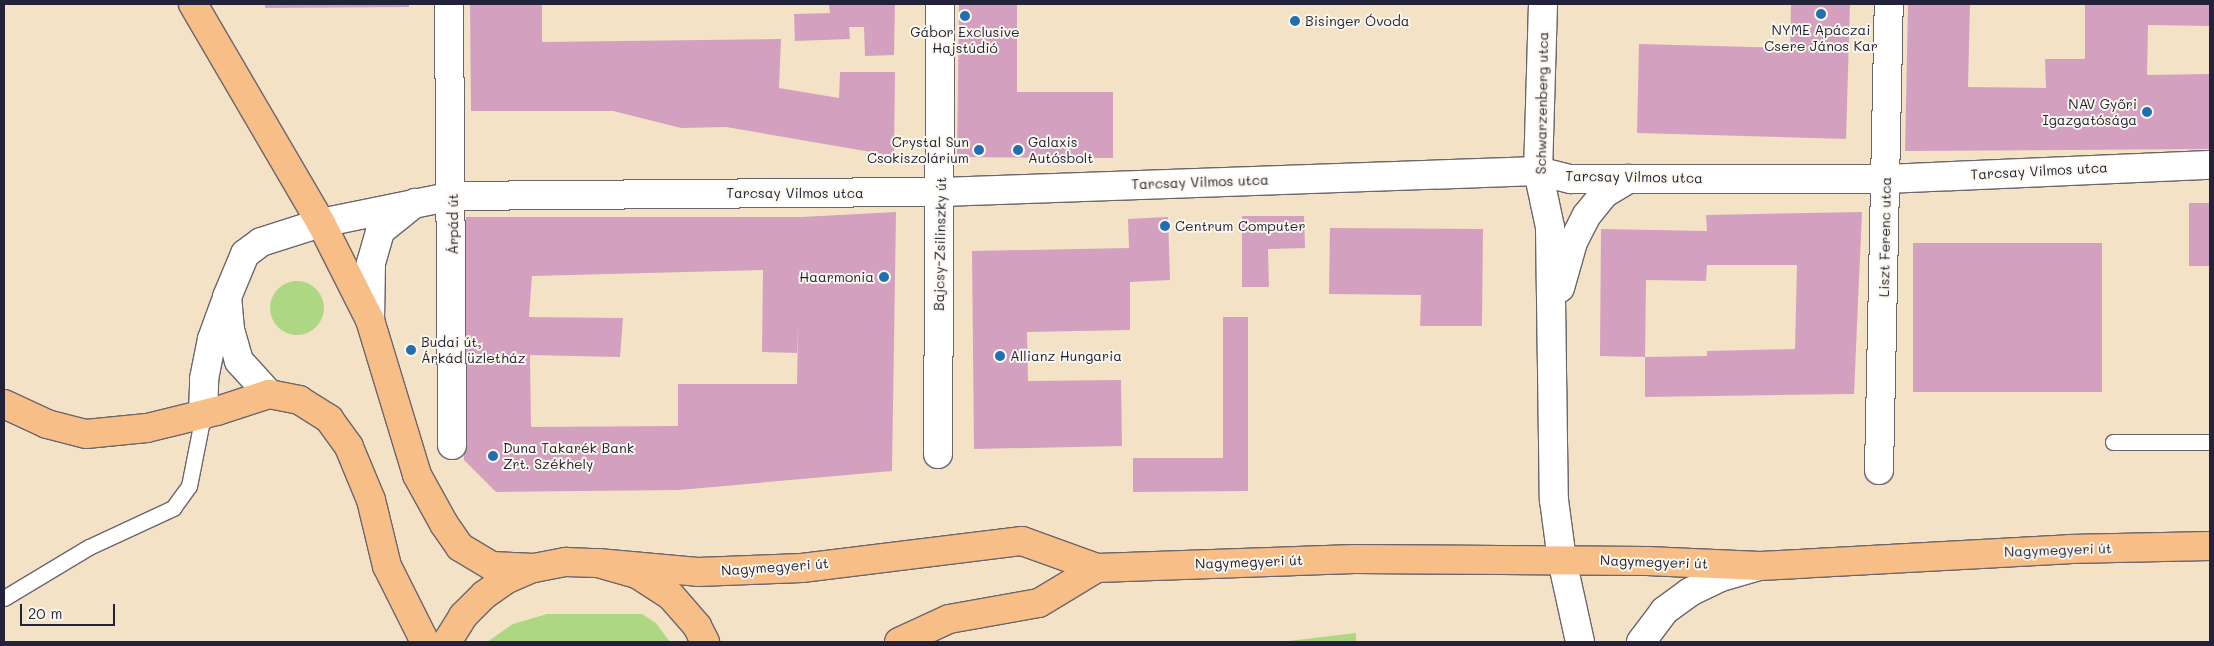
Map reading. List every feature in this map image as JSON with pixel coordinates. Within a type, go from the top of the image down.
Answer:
[{"type":"main road","points":[[193,4],[320,223],[370,320],[417,475],[444,524],[460,547],[492,566],[534,568]]},
{"type":"main road","points":[[4,404],[46,424],[86,434],[147,428],[203,415],[269,394],[299,400],[329,418],[349,446],[371,500],[386,566],[425,642]]},
{"type":"main road","name":"Nagymegyeri út","points":[[598,563],[698,572],[802,568],[1022,541],[1097,568],[1346,559],[1562,560],[1760,566],[2068,549],[2210,546]]},
{"type":"main road","points":[[447,642],[463,616],[484,595],[507,579],[534,568],[566,562],[598,563],[636,574],[671,596],[697,626],[705,642]]},
{"type":"main road","name":"Nagymegyeri út","points":[[898,642],[949,619],[1039,603],[1097,568]]},
{"type":"street","name":"Árpád út","points":[[449,4],[453,196],[452,445]]},
{"type":"street","name":"Bajcsy-Zsilinszky út","points":[[938,454],[941,192],[940,4]]},
{"type":"street","name":"Schwarzenberg utca","points":[[1543,4],[1538,170],[1550,227],[1550,351],[1554,500],[1562,560],[1580,642]]},
{"type":"street","name":"Liszt Ferenc utca","points":[[1879,470],[1889,4]]},
{"type":"street","name":"Tarcsay Vilmos utca","points":[[203,415],[204,379],[212,340],[245,254],[261,242],[320,223],[453,196],[941,192],[1538,170],[1572,179],[1886,179],[2210,165]]},
{"type":"street","name":"Schwarzenberg utca","points":[[1550,351],[1557,303],[1573,242],[1596,204],[1628,179]]},
{"type":"street","points":[[370,320],[371,263],[380,231],[416,202]]},
{"type":"street","name":"Tarcsay Vilmos utca","points":[[227,297],[230,330],[239,361],[269,394]]},
{"type":"street","points":[[1641,642],[1664,611],[1690,592],[1721,577],[1760,566]]},
{"type":"lane","points":[[4,598],[89,547],[173,508],[190,486],[203,415]]},
{"type":"lane","points":[[2113,442],[2210,442]]},
{"type":"green space","points":[[292,281],[302,281],[312,285],[320,293],[324,308],[320,323],[312,331],[302,335],[292,335],[282,331],[274,323],[270,313],[270,303],[274,293],[282,285]]},
{"type":"green space","points":[[547,614],[642,614],[656,623],[670,642],[487,642],[513,624]]},
{"type":"green space","points":[[1356,633],[1356,642],[1280,642]]},
{"type":"building","points":[[265,4],[409,4],[409,7],[265,8]]},
{"type":"building","points":[[470,4],[542,4],[542,42],[781,39],[779,88],[839,98],[840,72],[895,72],[894,156],[726,127],[681,128],[613,111],[471,111]]},
{"type":"building","points":[[829,4],[895,4],[894,55],[865,56],[864,27],[849,27],[850,39],[795,41],[794,14],[830,13]]},
{"type":"building","points":[[959,4],[1017,4],[1017,92],[1113,92],[1113,158],[957,157]]},
{"type":"building","points":[[1791,4],[1850,4],[1846,139],[1637,133],[1639,44],[1790,48]]},
{"type":"building","points":[[1908,4],[1970,4],[1968,87],[2046,88],[2045,59],[2085,59],[2085,4],[2210,4],[2210,26],[2148,25],[2147,75],[2210,74],[2210,149],[1905,151]]},
{"type":"building","points":[[2189,203],[2210,203],[2210,266],[2189,266]]},
{"type":"building","points":[[896,212],[892,471],[679,490],[496,492],[464,460],[466,217],[801,217]],"holes":[[[763,270],[762,352],[797,353],[798,326],[797,384],[678,384],[678,426],[531,427],[530,355],[620,357],[623,318],[529,317],[532,276]]]},
{"type":"building","points":[[1862,212],[1854,394],[1645,397],[1645,357],[1600,356],[1601,229],[1707,231],[1706,215]],"holes":[[[1707,265],[1797,265],[1795,349],[1707,351],[1707,356],[1645,357],[1646,280],[1706,281]]]},
{"type":"building","points":[[1242,216],[1304,216],[1305,248],[1268,249],[1269,287],[1242,287]]},
{"type":"building","name":"Allianz Hungaria","points":[[1168,217],[1170,280],[1130,282],[1130,330],[1027,332],[1028,381],[1121,380],[1122,446],[974,449],[972,251],[1129,248],[1128,219]]},
{"type":"building","points":[[1330,228],[1483,229],[1482,326],[1420,326],[1421,295],[1329,294]]},
{"type":"building","points":[[1913,243],[2102,243],[2102,392],[1913,392]]},
{"type":"building","points":[[1223,317],[1248,317],[1248,491],[1133,492],[1133,458],[1223,458]]},
{"type":"place","name":"NYME Apáczai Csere János Kar","points":[[1821,14]]},
{"type":"place","name":"Gábor Exclusive Hajstúdió","points":[[965,16]]},
{"type":"place","name":"Bisinger Óvoda","points":[[1295,21]]},
{"type":"place","name":"NAV Győri Igazgatósága","points":[[2147,112]]},
{"type":"place","name":"Crystal Sun Csokiszolárium","points":[[979,150]]},
{"type":"place","name":"Galaxis Autósbolt","points":[[1018,150]]},
{"type":"place","name":"Centrum Computer","points":[[1165,226]]},
{"type":"place","name":"Haarmonia","points":[[884,277]]},
{"type":"place","name":"Budai út, Árkád üzletház","points":[[411,350]]},
{"type":"place","name":"Allianz Hungaria","points":[[1000,356]]},
{"type":"place","name":"Duna Takarék Bank Zrt. Székhely","points":[[493,456]]}]
